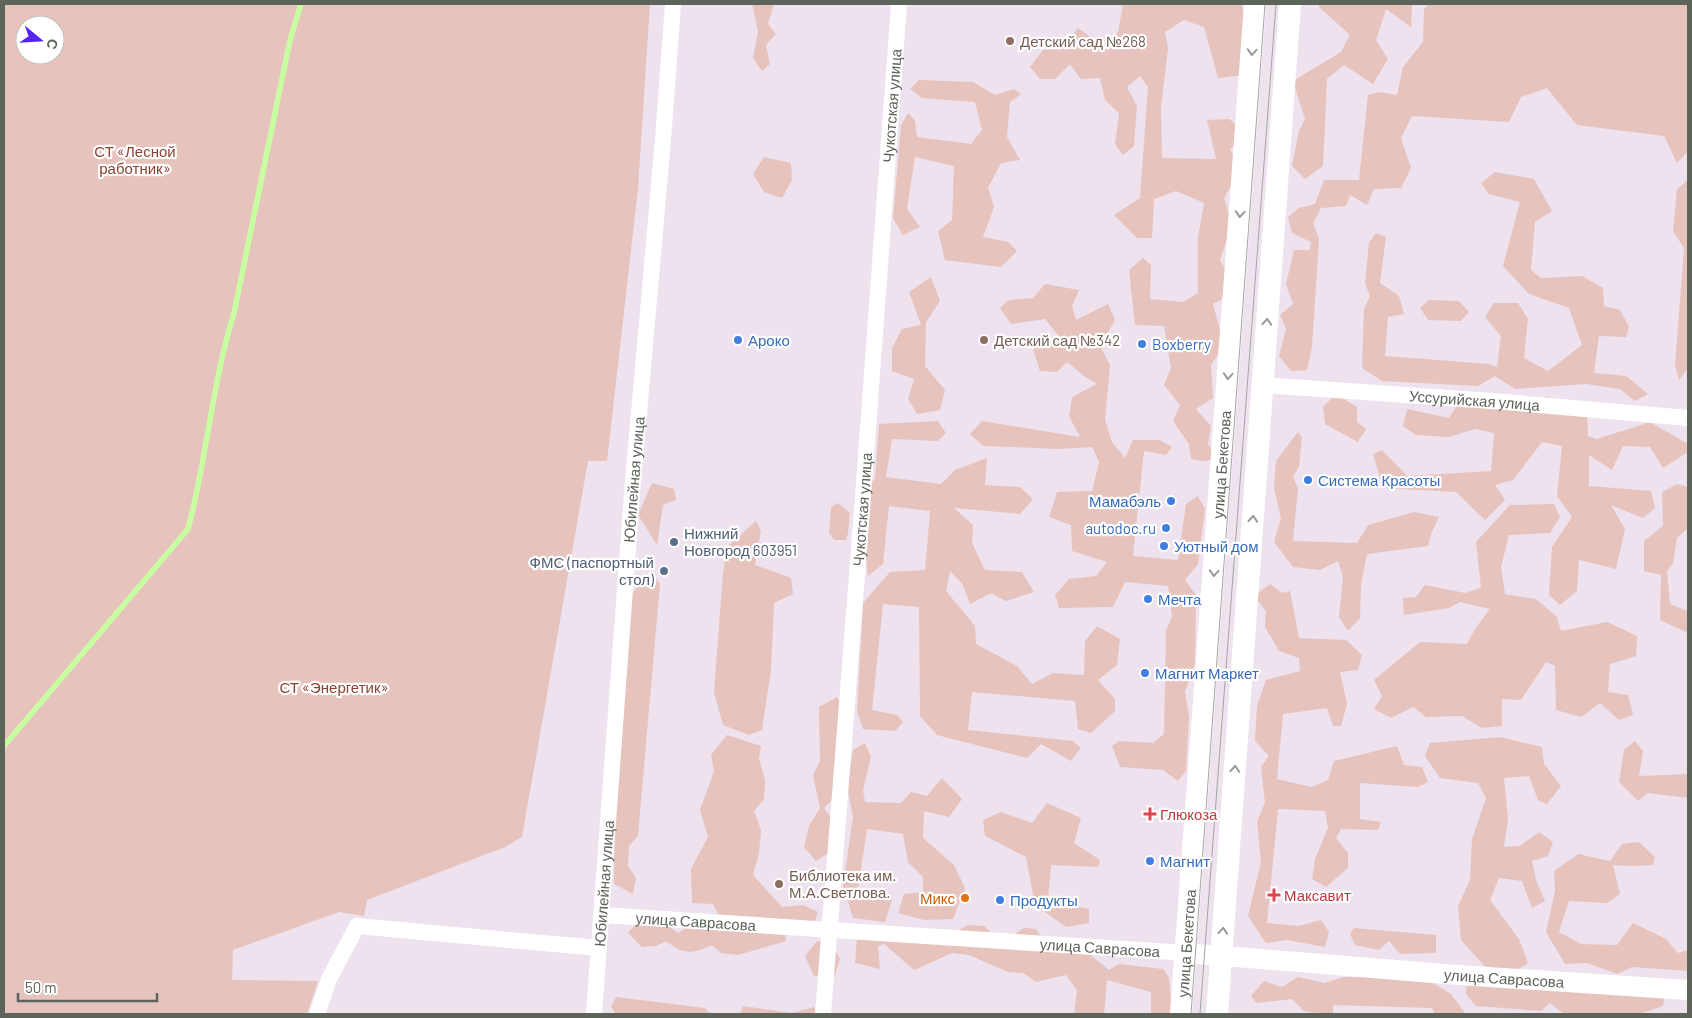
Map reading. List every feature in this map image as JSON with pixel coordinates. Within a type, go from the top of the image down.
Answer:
[{"type":"main road","name":"улица Бекетова","points":[[1181,1014],[1255,4]]},
{"type":"main road","points":[[1217,1014],[1290,4]]},
{"type":"street","name":"Юбилейная улица","points":[[594,1014],[632,493],[673,4]]},
{"type":"street","name":"Чукотская улица","points":[[823,1014],[899,4]]},
{"type":"street","name":"Уссурийская улица","points":[[1262,385],[1505,402],[1688,418]]},
{"type":"street","name":"улица Саврасова","points":[[602,916],[1186,953],[1458,975],[1688,990]]},
{"type":"street","points":[[317,1014],[329,979],[357,926],[598,948]]},
{"type":"green space","name":"СТ «Энергетик»","points":[[4,4],[650,4],[638,189],[607,461],[588,461],[522,837],[505,847],[367,900],[364,916],[339,912],[233,950],[232,980],[318,981],[307,1014],[4,1014]]},
{"type":"green space","points":[[752,4],[774,4],[768,24],[776,34],[766,45],[770,64],[762,71],[753,58],[758,31]]},
{"type":"green space","points":[[1123,4],[1241,4],[1248,27],[1245,75],[1218,78],[1204,27],[1184,20],[1165,32],[1168,48],[1161,108],[1162,158],[1216,159],[1207,120],[1229,119],[1240,128],[1240,142],[1230,149],[1241,169],[1224,198],[1232,224],[1220,260],[1232,281],[1230,295],[1213,304],[1224,345],[1211,365],[1213,398],[1196,409],[1211,426],[1208,444],[1218,459],[1203,461],[1191,459],[1189,444],[1173,421],[1180,405],[1164,385],[1171,368],[1164,326],[1135,325],[1129,270],[1143,258],[1151,265],[1150,299],[1183,302],[1198,293],[1198,237],[1204,203],[1176,191],[1154,199],[1152,238],[1137,238],[1114,215],[1140,198],[1148,87],[1140,76],[1127,87],[1137,106],[1134,146],[1123,155],[1115,144],[1119,113],[1105,100],[1100,78],[1081,79],[1070,64],[1055,79],[1040,79],[1030,67],[1043,50],[1060,49],[1078,28],[1103,46],[1118,32]]},
{"type":"green space","points":[[1319,4],[1412,4],[1411,27],[1386,9],[1376,40],[1388,59],[1373,84],[1344,65],[1327,79],[1323,166],[1305,179],[1292,166],[1299,131],[1305,119],[1293,81],[1341,52],[1350,35],[1319,7]]},
{"type":"green space","points":[[1429,4],[1688,4],[1688,151],[1677,163],[1664,136],[1577,125],[1547,88],[1521,97],[1509,122],[1412,116],[1401,138],[1411,168],[1401,188],[1374,189],[1367,205],[1350,195],[1346,206],[1321,208],[1313,223],[1319,239],[1312,347],[1307,370],[1291,371],[1279,356],[1286,329],[1280,315],[1293,304],[1286,284],[1294,250],[1310,250],[1311,242],[1292,233],[1288,217],[1299,208],[1315,204],[1324,180],[1359,180],[1368,95],[1379,92],[1397,95],[1403,67],[1423,42],[1424,9]]},
{"type":"green space","points":[[919,80],[973,82],[995,95],[1014,89],[1021,94],[1010,102],[1007,137],[1020,160],[1001,163],[988,188],[994,207],[983,237],[1008,242],[1017,251],[1001,267],[945,260],[938,231],[952,220],[954,166],[915,157],[907,209],[920,227],[903,235],[893,218],[901,125],[908,113],[915,120],[917,137],[971,144],[982,130],[975,102],[922,98],[910,89]]},
{"type":"green space","points":[[764,157],[791,163],[792,180],[782,198],[764,192],[753,174]]},
{"type":"green space","points":[[1495,172],[1534,179],[1552,211],[1535,222],[1531,270],[1541,278],[1582,276],[1603,288],[1604,306],[1620,310],[1629,327],[1626,337],[1599,336],[1594,373],[1626,376],[1648,394],[1635,401],[1620,389],[1586,384],[1515,389],[1495,376],[1478,386],[1382,381],[1362,368],[1364,309],[1370,296],[1365,283],[1369,243],[1376,233],[1386,237],[1380,283],[1399,296],[1404,314],[1388,317],[1385,356],[1489,364],[1497,367],[1501,336],[1485,317],[1494,303],[1518,303],[1528,319],[1524,358],[1548,371],[1582,345],[1569,308],[1529,294],[1503,266],[1520,202],[1489,194],[1481,183]]},
{"type":"green space","points":[[1688,180],[1688,368],[1679,380],[1675,365],[1684,248],[1673,231],[1677,189]]},
{"type":"green space","points":[[931,277],[940,301],[926,322],[925,366],[945,390],[940,410],[917,414],[908,399],[914,379],[892,371],[892,348],[902,329],[921,325],[909,292]]},
{"type":"green space","points":[[1045,284],[1079,290],[1072,306],[1076,320],[1108,304],[1115,320],[1100,346],[1110,365],[1105,420],[1112,442],[1125,458],[1133,440],[1160,440],[1172,447],[1166,455],[1144,451],[1133,556],[1178,560],[1186,504],[1198,496],[1205,509],[1198,564],[1185,580],[1196,595],[1195,663],[1185,692],[1189,716],[1186,771],[1178,781],[1163,770],[1120,767],[1112,746],[1119,741],[1153,743],[1164,734],[1166,631],[1172,616],[1168,586],[1125,582],[1113,607],[1059,608],[1055,595],[1069,579],[1096,576],[1107,562],[1072,551],[1071,525],[1049,517],[1057,492],[1092,491],[1099,462],[1092,447],[1060,449],[983,446],[970,434],[982,421],[1080,437],[1069,416],[1072,397],[1097,384],[1067,362],[1057,372],[1040,371],[1033,349],[1044,341],[1062,340],[1045,319],[1011,324],[1000,308],[1009,300],[1033,298]]},
{"type":"green space","points":[[1429,300],[1459,301],[1469,312],[1461,321],[1428,320],[1420,308]]},
{"type":"green space","points":[[1336,394],[1357,407],[1357,422],[1366,429],[1358,442],[1325,424],[1323,407]]},
{"type":"green space","points":[[1548,397],[1587,414],[1588,436],[1597,439],[1650,422],[1688,444],[1688,452],[1663,468],[1650,447],[1623,446],[1612,470],[1589,455],[1589,486],[1651,491],[1655,508],[1643,518],[1611,505],[1625,529],[1616,569],[1579,560],[1577,591],[1560,605],[1549,595],[1552,547],[1572,517],[1557,496],[1562,446],[1542,442],[1513,480],[1495,485],[1505,500],[1485,520],[1456,492],[1383,488],[1373,454],[1382,450],[1407,476],[1491,471],[1494,433],[1475,429],[1449,437],[1416,435],[1403,426],[1407,409],[1449,418],[1459,402],[1492,408]]},
{"type":"green space","points":[[938,421],[946,433],[938,441],[892,439],[886,477],[941,484],[955,470],[987,458],[985,485],[1020,487],[1033,499],[1020,514],[954,508],[973,525],[972,543],[985,570],[1022,572],[1034,592],[1006,601],[991,593],[970,604],[963,585],[950,571],[946,591],[975,626],[976,644],[1017,666],[1032,684],[1053,673],[1084,675],[1085,641],[1097,626],[1120,639],[1117,665],[1098,680],[1115,699],[1115,711],[1091,733],[1078,729],[1075,701],[972,692],[968,730],[1073,741],[1081,748],[1071,761],[1041,744],[1027,758],[937,735],[920,716],[919,607],[883,604],[872,710],[897,715],[903,722],[895,731],[863,729],[857,711],[863,603],[890,572],[925,570],[930,511],[889,506],[883,564],[868,576],[859,500],[875,478],[879,424]]},
{"type":"green space","points":[[1298,432],[1302,437],[1299,466],[1293,477],[1298,488],[1293,541],[1357,543],[1368,525],[1414,512],[1439,517],[1428,546],[1367,554],[1361,584],[1360,618],[1348,631],[1339,617],[1343,577],[1338,561],[1320,570],[1293,567],[1274,542],[1281,518],[1274,488],[1276,461]]},
{"type":"green space","points":[[652,483],[674,489],[676,500],[663,505],[657,545],[638,515]]},
{"type":"green space","points":[[1677,484],[1688,487],[1688,528],[1677,538],[1673,563],[1667,571],[1670,604],[1688,611],[1688,633],[1660,620],[1661,575],[1644,571],[1644,541],[1663,526],[1662,492]]},
{"type":"green space","points":[[838,503],[850,513],[846,540],[834,540],[829,533],[831,507]]},
{"type":"green space","points":[[1554,504],[1560,517],[1550,533],[1509,535],[1501,567],[1505,594],[1536,599],[1557,617],[1561,631],[1607,622],[1637,636],[1636,656],[1610,664],[1608,692],[1628,695],[1633,715],[1619,720],[1600,703],[1581,717],[1556,710],[1555,666],[1546,662],[1521,700],[1502,699],[1502,726],[1482,728],[1462,716],[1426,717],[1413,707],[1391,718],[1374,709],[1382,696],[1374,680],[1420,642],[1467,644],[1475,629],[1490,609],[1460,602],[1449,608],[1404,615],[1403,598],[1416,597],[1425,585],[1465,593],[1481,588],[1476,542],[1510,505]]},
{"type":"green space","points":[[756,521],[761,530],[755,565],[791,578],[793,594],[774,603],[771,670],[762,730],[749,735],[723,725],[714,692],[723,573],[727,547]]},
{"type":"green space","points":[[653,572],[660,584],[638,836],[629,846],[628,866],[636,878],[633,894],[614,884],[615,753],[632,593]]},
{"type":"green space","points":[[1270,584],[1282,593],[1290,591],[1299,638],[1346,640],[1362,655],[1358,670],[1340,672],[1347,704],[1341,726],[1333,726],[1327,708],[1283,714],[1277,779],[1311,787],[1328,780],[1334,761],[1397,746],[1404,765],[1422,767],[1428,782],[1418,787],[1360,783],[1360,819],[1381,822],[1378,830],[1341,829],[1336,838],[1348,853],[1348,868],[1326,887],[1312,879],[1315,859],[1328,828],[1325,811],[1278,809],[1267,923],[1299,926],[1321,920],[1329,932],[1325,947],[1287,940],[1266,943],[1248,916],[1261,862],[1257,821],[1265,803],[1261,767],[1269,756],[1255,741],[1257,706],[1266,680],[1300,671],[1299,658],[1279,651],[1265,627],[1266,611],[1254,596]]},
{"type":"green space","points":[[837,697],[848,713],[836,796],[824,808],[834,822],[832,851],[816,861],[804,847],[809,826],[820,808],[813,775],[820,761],[819,707]]},
{"type":"green space","points":[[727,735],[761,746],[759,759],[765,780],[764,799],[754,811],[761,830],[759,854],[753,875],[782,907],[803,905],[818,912],[814,923],[785,932],[786,941],[738,955],[721,953],[712,945],[688,952],[678,949],[666,941],[656,946],[642,947],[628,933],[644,915],[655,916],[678,933],[701,918],[721,919],[713,904],[692,903],[691,869],[708,837],[700,810],[714,771],[711,755]]},
{"type":"green space","points":[[1500,737],[1542,747],[1544,764],[1561,786],[1547,804],[1538,800],[1529,776],[1504,778],[1508,819],[1504,847],[1520,846],[1539,832],[1553,842],[1548,856],[1532,861],[1536,880],[1545,901],[1532,908],[1522,881],[1499,878],[1490,900],[1519,939],[1528,963],[1511,974],[1489,971],[1461,940],[1458,906],[1470,880],[1472,839],[1486,798],[1478,783],[1440,778],[1425,756],[1430,743]]},
{"type":"green space","points":[[1635,741],[1643,751],[1639,776],[1688,774],[1688,798],[1648,793],[1638,801],[1619,782],[1624,750]]},
{"type":"green space","points":[[865,743],[871,757],[863,790],[865,802],[901,803],[911,792],[927,796],[942,778],[962,799],[949,817],[924,811],[923,838],[954,865],[965,888],[953,919],[924,920],[898,913],[904,894],[923,892],[923,877],[908,862],[903,834],[867,829],[858,889],[884,892],[892,900],[885,922],[853,918],[843,886],[853,817],[847,786],[853,750]]},
{"type":"green space","points":[[1047,803],[1081,818],[1074,843],[1100,860],[1098,867],[1051,865],[1048,901],[1089,909],[1089,923],[1066,927],[1035,905],[1026,857],[985,836],[983,820],[1001,812],[1032,823]]},
{"type":"green space","points":[[1639,842],[1655,857],[1653,865],[1613,865],[1620,894],[1607,903],[1569,901],[1559,932],[1581,944],[1617,945],[1633,923],[1666,939],[1678,953],[1688,950],[1688,971],[1632,967],[1617,974],[1587,963],[1565,964],[1546,932],[1555,891],[1554,871],[1578,854],[1610,861],[1622,844]]},
{"type":"green space","points":[[968,925],[985,926],[992,935],[1009,938],[1024,928],[1036,929],[1048,948],[1083,949],[1109,970],[1119,964],[1163,969],[1169,978],[1172,1014],[1151,1014],[1151,992],[1107,980],[1104,1014],[1074,1014],[1077,990],[1066,975],[1036,982],[1023,973],[1008,972],[969,955],[952,953],[914,970],[884,944],[878,946],[880,969],[855,963],[857,937],[898,937],[933,945]]},
{"type":"green space","points":[[1354,928],[1436,935],[1436,953],[1400,954],[1389,941],[1379,950],[1355,945],[1350,934]]},
{"type":"green space","points":[[817,941],[832,944],[840,959],[835,975],[814,976],[805,956]]},
{"type":"green space","points":[[1298,977],[1325,983],[1344,977],[1423,977],[1451,994],[1464,1014],[1435,1014],[1432,1008],[1333,1005],[1333,1014],[1317,1014],[1304,1011],[1292,999],[1256,1003],[1251,996],[1264,981],[1282,987]]},
{"type":"green space","points":[[1467,981],[1665,991],[1663,1006],[1639,1014],[1564,1014],[1550,1003],[1541,1011],[1476,1006],[1466,994]]},
{"type":"green space","points":[[616,997],[705,1008],[711,1014],[616,1014],[611,1007]]},
{"type":"green space","points":[[743,1006],[792,1013],[814,1007],[818,1014],[740,1014]]},
{"type":"waterway","points":[[4,746],[188,529],[195,502],[220,366],[234,313],[290,40],[301,4]]},
{"type":"tram line","points":[[1191,1014],[1265,4]]},
{"type":"tram line","points":[[1200,1014],[1276,4]]},
{"type":"place","name":"Детский сад №268","points":[[1010,41]]},
{"type":"place","name":"Ароко","points":[[738,340]]},
{"type":"place","name":"Детский сад №342","points":[[984,340]]},
{"type":"place","name":"Boxberry","points":[[1142,344]]},
{"type":"place","name":"Система Красоты","points":[[1308,480]]},
{"type":"place","name":"Мамабэль","points":[[1171,501]]},
{"type":"place","name":"autodoc.ru","points":[[1166,528]]},
{"type":"place","name":"Нижний Новгород 603951","points":[[674,542]]},
{"type":"place","name":"Уютный дом","points":[[1164,546]]},
{"type":"place","name":"ФМС (паспортный стол)","points":[[664,571]]},
{"type":"place","name":"Мечта","points":[[1148,599]]},
{"type":"place","name":"Магнит Маркет","points":[[1145,673]]},
{"type":"place","name":"Глюкоза","points":[[1150,814]]},
{"type":"place","name":"Магнит","points":[[1150,861]]},
{"type":"place","name":"Библиотека им. М.А.Светлова.","points":[[779,884]]},
{"type":"place","name":"Максавит","points":[[1274,895]]},
{"type":"place","name":"Микс","points":[[965,898]]},
{"type":"place","name":"Продукты","points":[[1000,900]]},
{"type":"park label","name":"СТ «Лесной работник»","points":[[135,160]]}]
